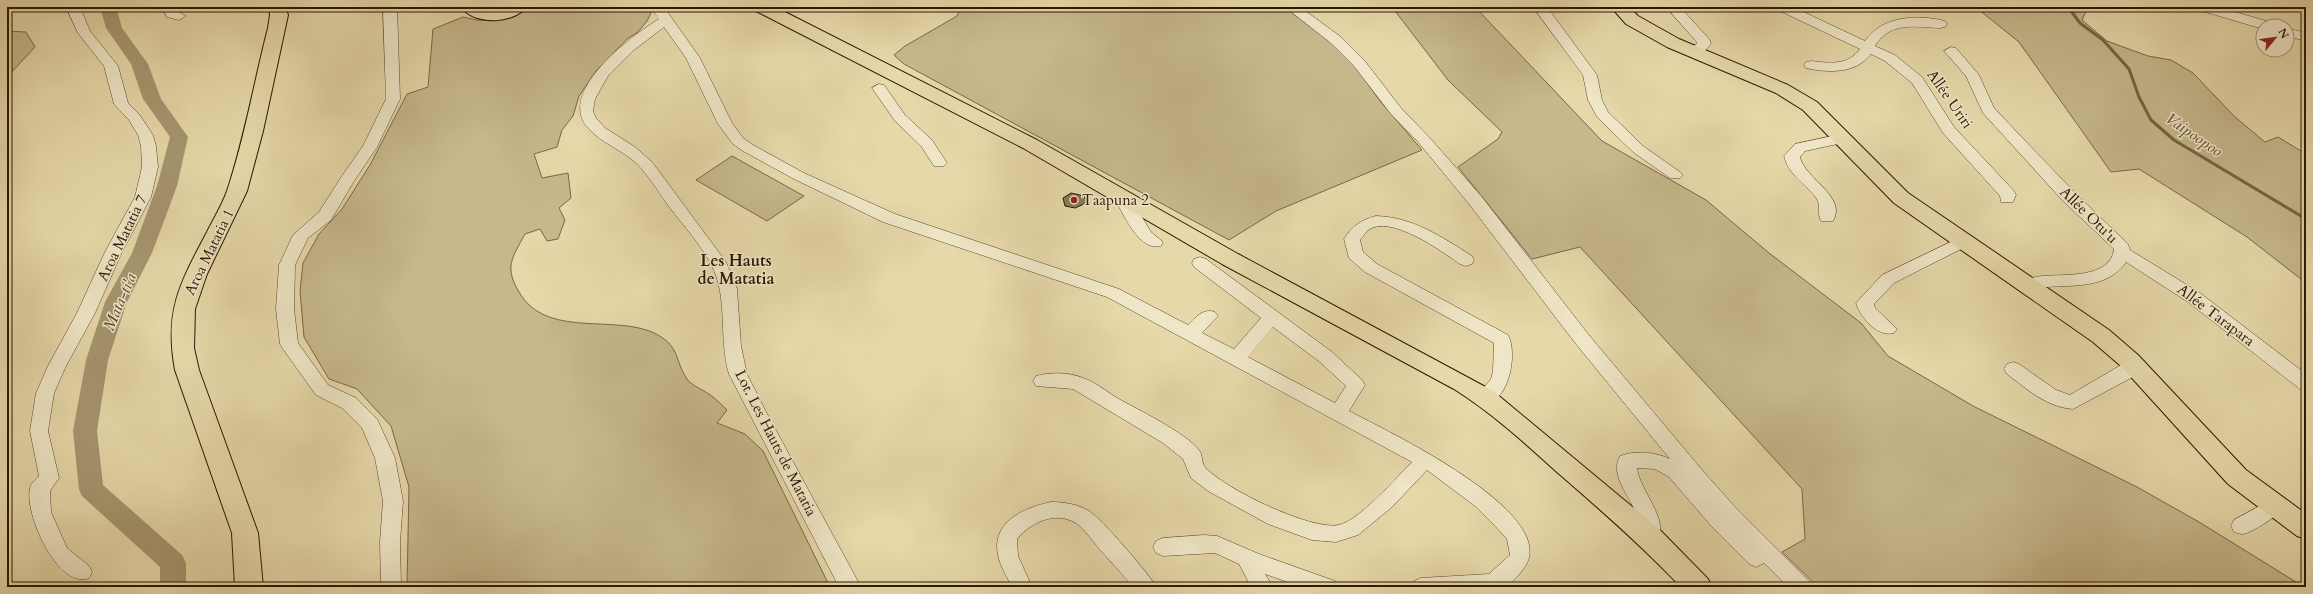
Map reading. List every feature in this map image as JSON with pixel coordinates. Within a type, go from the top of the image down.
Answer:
[{"type":"main road","name":"Aroa Matatia 1","points":[[249,587],[245,532],[187,370],[181,346],[181,326],[183,309],[193,278],[236,193],[277,28],[279,15],[277,7]]},
{"type":"main road","points":[[469,7],[476,13],[489,15],[518,7]]},
{"type":"main road","points":[[762,7],[1030,144],[1230,259],[1441,370],[1485,397],[1650,537],[1698,587]]},
{"type":"main road","points":[[1619,7],[1632,20],[1673,43],[1782,90],[1810,106],[1901,198],[2101,336],[2136,367],[2162,398],[2202,437],[2237,477],[2274,506],[2306,528]]},
{"type":"street","name":"Aroa Matatia 7","points":[[73,7],[77,24],[111,66],[121,104],[145,131],[149,140],[149,177],[129,224],[117,245],[86,312],[49,382],[41,409],[39,438],[41,451],[47,462],[49,478],[40,488],[39,500],[41,512],[60,554],[82,572]]},
{"type":"street","points":[[390,7],[394,99],[370,147],[347,179],[325,216],[301,235],[287,265],[285,309],[289,344],[322,390],[349,403],[370,424],[385,458],[393,501],[390,542],[391,587]]},
{"type":"street","points":[[1292,7],[1336,40],[1359,63],[1396,111],[1424,140],[1475,200],[1578,334],[1695,476],[1728,513],[1802,587]]},
{"type":"street","points":[[1540,7],[1590,75],[1595,100],[1602,114],[1638,149],[1675,175]]},
{"type":"street","points":[[1673,7],[1703,40],[1704,44],[1695,53]]},
{"type":"street","name":"Allée Uriri","points":[[1783,7],[1890,58],[1917,80],[1948,130],[2000,185],[2008,195],[2007,198]]},
{"type":"street","points":[[2204,7],[2255,22]]},
{"type":"street","points":[[661,13],[693,58],[725,124],[738,141],[748,148],[799,176],[889,218],[1097,287],[1130,301],[1426,460],[1482,500],[1517,536],[1520,556],[1514,566],[1496,585],[1421,587]]},
{"type":"street","name":"Lot. Les Hauts de Matatia","points":[[661,13],[655,26],[633,45],[598,80],[588,100],[587,114],[598,128],[634,153],[651,169],[723,270],[730,292],[733,348],[738,373],[770,440],[844,578],[851,587]]},
{"type":"street","points":[[1811,65],[1833,67],[1844,66],[1859,58],[1865,52],[1866,47],[1875,34],[1890,25],[1940,24]]},
{"type":"street","points":[[2295,34],[2306,37]]},
{"type":"street","name":"Allée Otu'u","points":[[1950,51],[1972,75],[1988,110],[2050,176],[2116,240],[2122,253],[2115,265],[2094,277],[2081,280],[2040,281],[2028,285]]},
{"type":"street","points":[[879,88],[900,118],[927,143],[939,163]]},
{"type":"street","points":[[1827,217],[1829,210],[1827,202],[1794,166],[1792,157],[1800,147],[1842,139]]},
{"type":"street","points":[[1121,196],[1145,236],[1155,242]]},
{"type":"street","points":[[1466,260],[1405,224],[1368,224],[1355,233],[1351,244],[1360,260],[1371,268],[1502,340],[1502,375],[1498,384],[1485,397]]},
{"type":"street","points":[[1888,329],[1867,311],[1865,303],[1888,279],[1963,240]]},
{"type":"street","name":"Allée Tarapara","points":[[2122,253],[2155,270],[2216,314],[2306,384]]},
{"type":"street","points":[[1200,263],[1326,357],[1356,385],[1338,413]]},
{"type":"street","points":[[1190,334],[1209,316]]},
{"type":"street","points":[[1236,358],[1254,340],[1271,317]]},
{"type":"street","points":[[2013,369],[2052,396],[2065,402],[2073,402],[2127,370],[2136,367]]},
{"type":"street","points":[[1042,381],[1066,380],[1078,383],[1170,438],[1192,456],[1193,464],[1205,479],[1295,527],[1327,534],[1342,533],[1354,526],[1398,490],[1426,460]]},
{"type":"street","points":[[1650,537],[1646,513],[1632,488],[1627,473],[1627,461],[1634,460],[1658,462],[1676,470],[1721,523],[1786,587]]},
{"type":"street","points":[[2240,526],[2274,506]]},
{"type":"street","points":[[1022,587],[1008,556],[1007,538],[1024,519],[1033,514],[1049,511],[1071,513],[1086,520],[1131,568],[1146,587]]},
{"type":"street","points":[[1163,547],[1204,544],[1216,546],[1247,559],[1328,587]]},
{"type":"street","points":[[1247,559],[1256,578],[1263,587]]},
{"type":"shaded area","points":[[530,7],[647,7],[651,13],[647,21],[638,32],[627,39],[596,71],[579,96],[573,116],[562,130],[557,147],[534,154],[542,178],[568,173],[571,198],[559,208],[565,220],[558,239],[547,241],[540,229],[525,234],[513,256],[511,269],[514,283],[519,292],[531,306],[546,316],[563,321],[619,325],[638,328],[654,333],[669,343],[676,354],[687,379],[712,396],[727,410],[717,423],[745,434],[763,451],[830,587],[407,587],[409,487],[391,426],[357,389],[329,379],[304,337],[300,291],[303,263],[319,234],[342,209],[370,165],[407,94],[428,87],[433,29],[463,17],[477,20],[496,21],[516,16]]},
{"type":"shaded area","points":[[961,7],[1285,7],[1344,51],[1380,101],[1422,150],[1276,211],[1229,240],[904,64],[894,55],[905,46],[957,16]]},
{"type":"shaded area","points":[[1392,7],[1475,7],[1602,141],[1706,200],[1769,253],[1861,323],[1888,356],[1973,406],[2137,487],[2199,522],[2304,587],[1818,587],[1782,552],[1805,539],[1802,489],[1580,247],[1532,259],[1458,167],[1498,139],[1502,132],[1448,80]]},
{"type":"shaded area","points":[[1972,7],[2088,7],[2082,20],[2107,41],[2148,56],[2171,60],[2193,73],[2235,117],[2265,142],[2278,137],[2306,154],[2306,283],[2247,237],[2139,169],[2111,172],[2019,42],[1978,9]]},
{"type":"shaded area","points":[[7,31],[26,32],[35,47],[7,77]]},
{"type":"shaded area","points":[[732,156],[804,196],[767,221],[696,180]]},
{"type":"building","name":"Taapuna 2","points":[[1071,193],[1084,196],[1086,201],[1084,204],[1075,208],[1065,206],[1063,198]]},
{"type":"waterway","name":"Mata-ti'a","points":[[108,7],[109,15],[114,28],[140,64],[152,99],[179,137],[167,186],[142,253],[116,302],[97,360],[85,431],[91,489],[141,532],[173,563],[173,587]]},
{"type":"waterway","name":"Vaipoopoo","points":[[2068,7],[2080,23],[2103,40],[2129,69],[2139,97],[2151,120],[2174,140],[2306,219]]},
{"type":"place","name":"Taapuna 2","points":[[1074,200]]},
{"type":"district","name":"Les Hauts de Matatia","points":[[736,270]]}]
